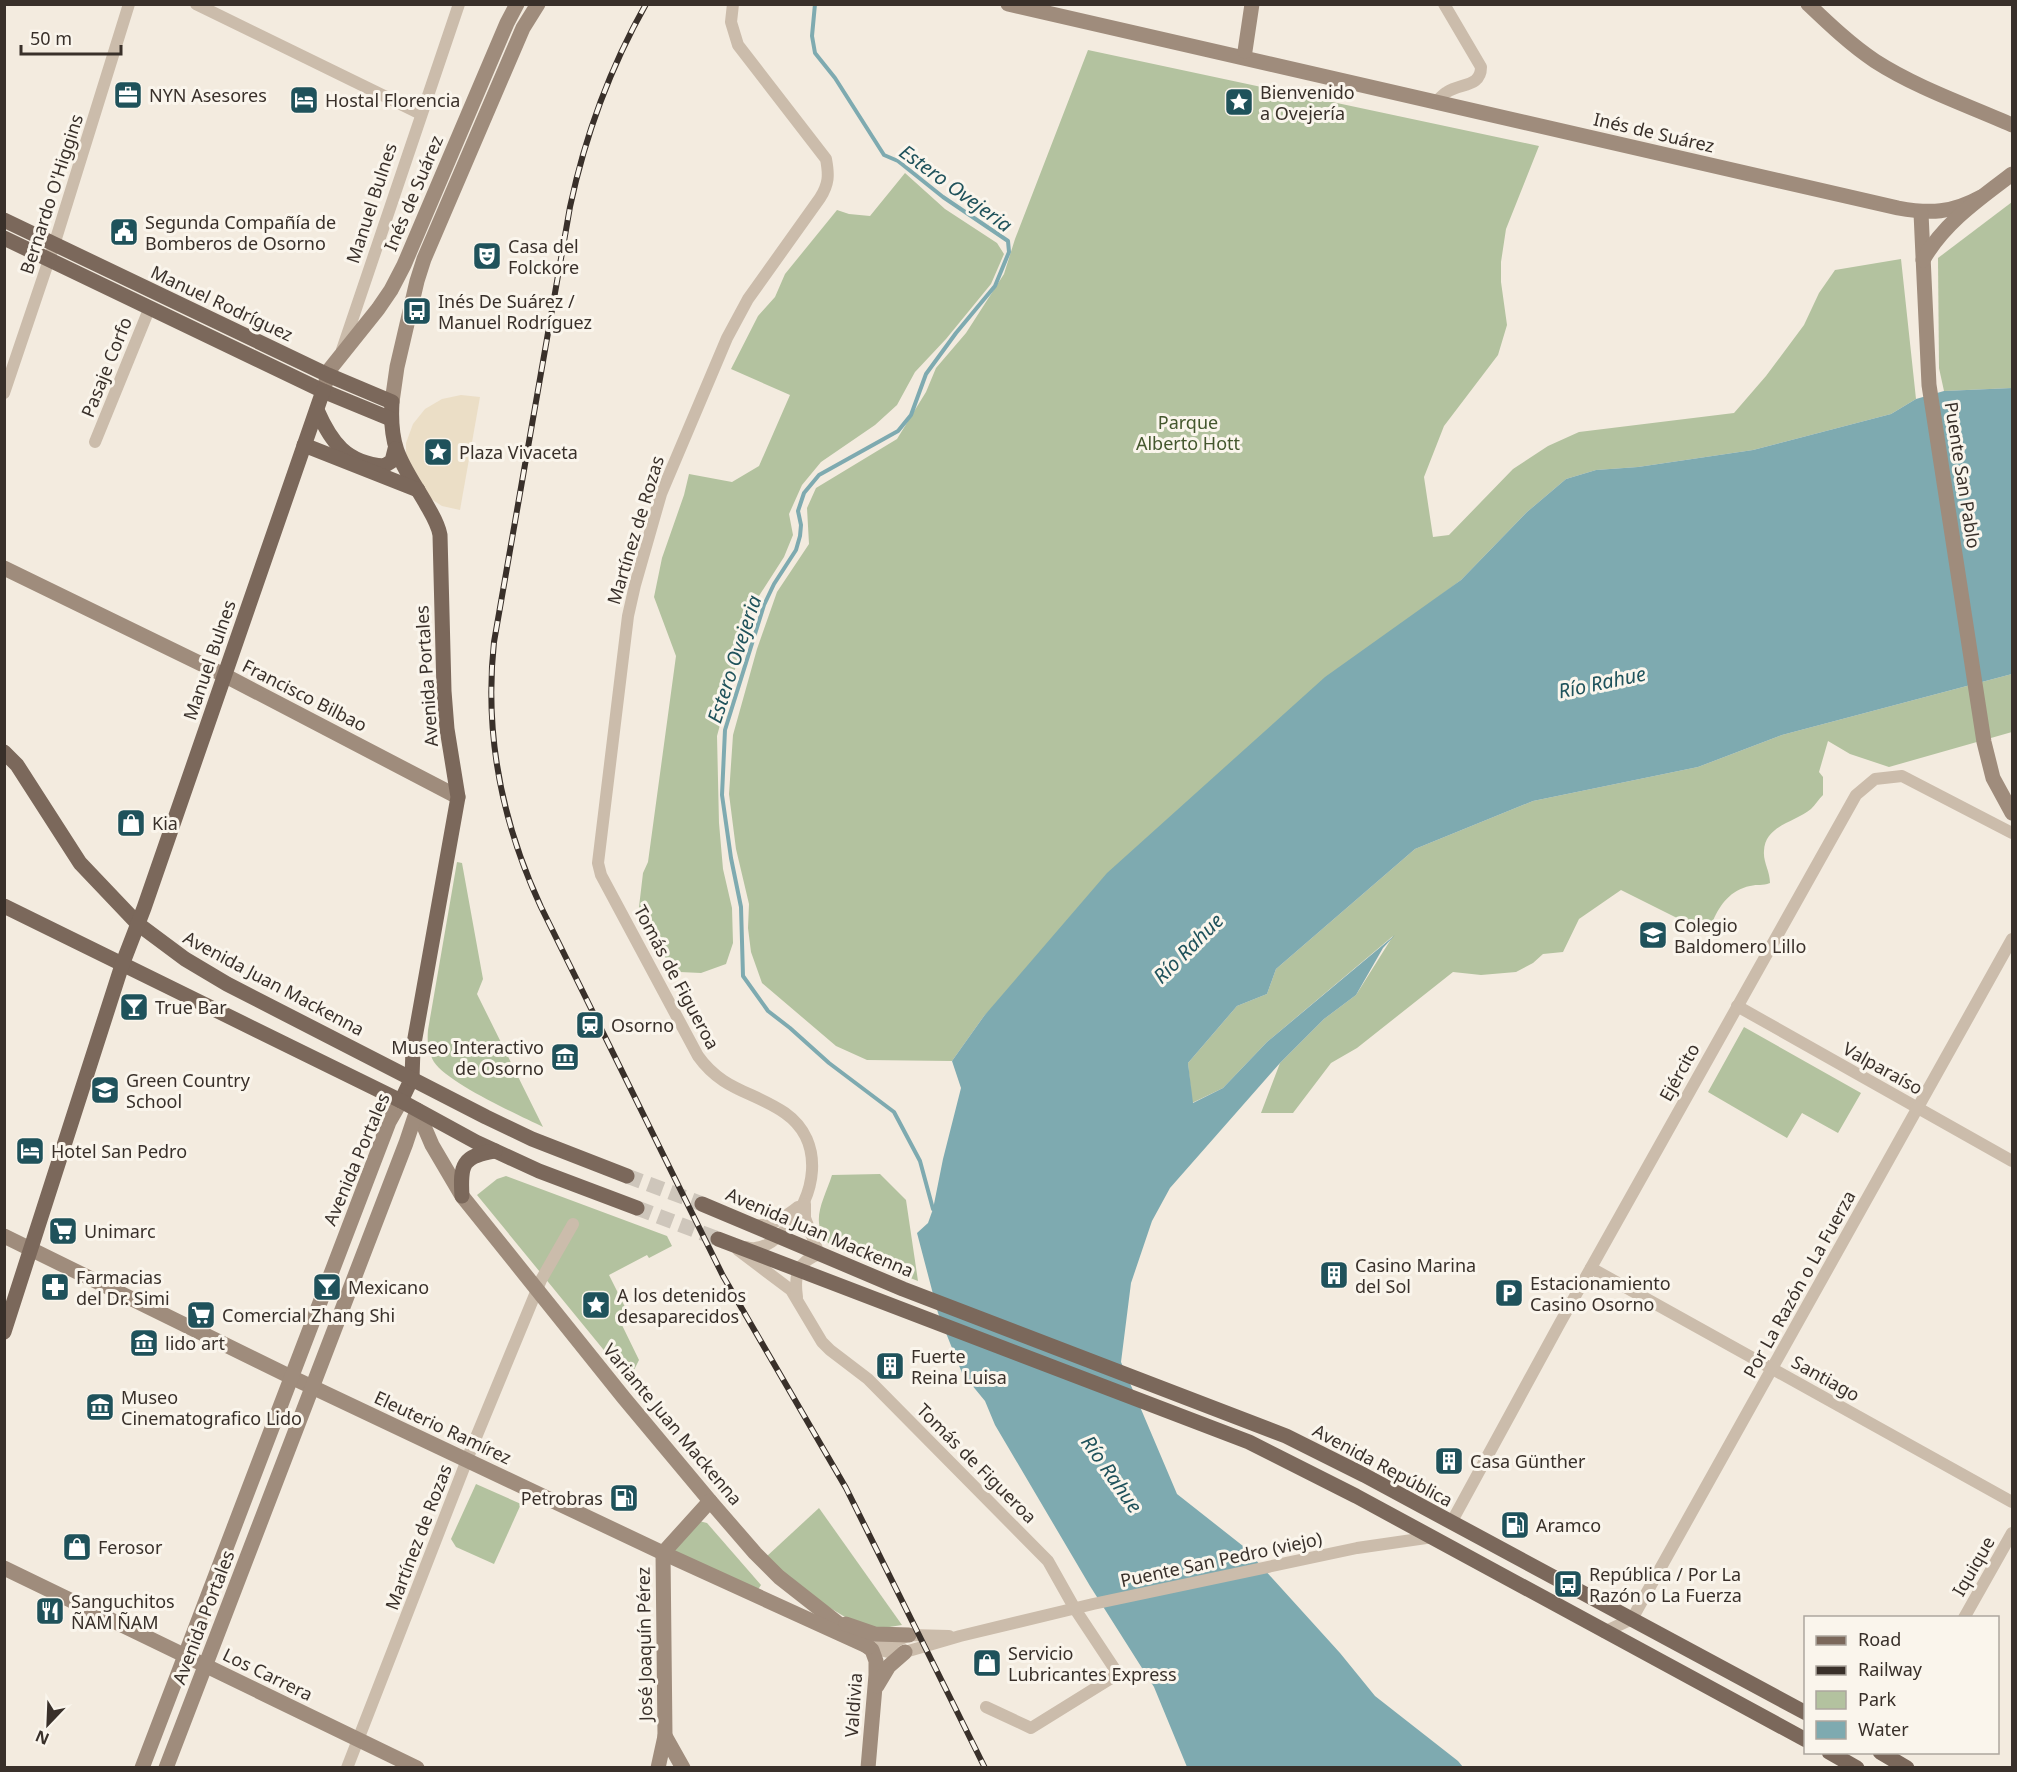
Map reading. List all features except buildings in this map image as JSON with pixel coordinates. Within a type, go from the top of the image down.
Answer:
[{"type":"main road","name":"Inés de Suárez","points":[[341,354],[378,309],[404,265],[517,4]]},
{"type":"main road","name":"Inés de Suárez","points":[[397,367],[424,259],[523,28],[538,4]]},
{"type":"main road","name":"Inés de Suárez","points":[[1008,4],[1145,36],[1193,39],[1242,54],[1281,59],[1318,75],[1921,213],[1951,210],[1981,197]]},
{"type":"main road","points":[[1242,54],[1252,4]]},
{"type":"main road","points":[[1808,4],[1856,46],[1882,65],[2013,125]]},
{"type":"main road","points":[[477,92],[492,98]]},
{"type":"main road","points":[[1923,260],[1931,245],[1947,227],[1981,197],[2013,174]]},
{"type":"main road","name":"Puente San Pablo","points":[[1921,213],[1929,385],[1984,742],[1993,778],[2013,813]]},
{"type":"main road","name":"Manuel Rodríguez","points":[[4,220],[328,375],[392,402]]},
{"type":"main road","name":"Manuel Rodríguez","points":[[4,238],[323,391],[391,419]]},
{"type":"main road","name":"Manuel Bulnes","points":[[4,1332],[122,965],[328,375],[341,354]]},
{"type":"main road","name":"Avenida Portales","points":[[142,1767],[389,1122],[412,1078],[413,1049],[458,797],[444,701],[440,535],[436,521],[395,449],[391,419],[397,367]]},
{"type":"main road","points":[[316,410],[334,443],[353,458],[384,466],[392,461],[395,449]]},
{"type":"main road","points":[[304,445],[418,490]]},
{"type":"main road","name":"Francisco Bilbao","points":[[4,568],[224,675],[458,797]]},
{"type":"main road","name":"Avenida Juan Mackenna","points":[[4,752],[17,765],[80,863],[138,924],[166,947],[205,972],[532,1139],[627,1176]]},
{"type":"main road","points":[[4,906],[401,1101],[495,1151],[637,1208]]},
{"type":"main road","points":[[412,1078],[417,1110]]},
{"type":"main road","name":"Avenida Portales","points":[[166,1767],[417,1110]]},
{"type":"main road","name":"Variante Juan Mackenna","points":[[417,1110],[432,1145],[462,1196],[710,1501],[755,1553],[815,1606],[869,1647]]},
{"type":"main road","points":[[462,1196],[463,1166],[474,1155],[495,1151]]},
{"type":"main road","name":"Avenida Juan Mackenna","points":[[702,1204],[922,1296]]},
{"type":"main road","points":[[351,1222],[372,1230]]},
{"type":"main road","name":"Eleuterio Ramírez","points":[[4,1236],[291,1377],[663,1553],[869,1647]]},
{"type":"main road","points":[[723,1240],[1190,1419],[1278,1456],[1433,1537],[1804,1739]]},
{"type":"main road","points":[[333,1269],[354,1277]]},
{"type":"main road","name":"Avenida República","points":[[922,1296],[1302,1444],[1364,1474],[1804,1712]]},
{"type":"main road","points":[[320,1303],[341,1312]]},
{"type":"main road","name":"José Joaquín Pérez","points":[[658,1767],[665,1737],[663,1553],[710,1501]]},
{"type":"main road","points":[[222,1558],[243,1566]]},
{"type":"main road","name":"Los Carrera","points":[[4,1568],[417,1767]]},
{"type":"main road","points":[[743,1588],[765,1606],[863,1653],[876,1667]]},
{"type":"main road","points":[[815,1606],[863,1631],[886,1635],[909,1635]]},
{"type":"main road","name":"Valdivia","points":[[868,1767],[876,1667],[875,1658],[869,1647]]},
{"type":"main road","points":[[874,1694],[882,1674],[905,1652]]},
{"type":"main road","points":[[665,1737],[683,1767]]},
{"type":"main road","points":[[1886,1757],[1907,1767]]},
{"type":"main road","points":[[1839,1758],[1857,1767]]},
{"type":"street","name":"Bernardo O'Higgins","points":[[4,393],[49,260],[129,4]]},
{"type":"street","points":[[196,4],[421,114]]},
{"type":"street","name":"Manuel Bulnes","points":[[341,354],[459,4]]},
{"type":"street","name":"Martínez de Rozas","points":[[598,863],[628,616],[661,494],[736,319],[748,298],[820,198],[826,188],[829,175],[826,159],[738,45],[731,22],[732,4]]},
{"type":"street","points":[[1436,102],[1446,92],[1475,81],[1481,71],[1481,67],[1444,4]]},
{"type":"street","name":"Pasaje Corfo","points":[[95,442],[150,307]]},
{"type":"street","name":"Ejército","points":[[1451,1523],[1856,795],[1875,780],[1902,776],[2013,833]]},
{"type":"street","name":"Tomás de Figueroa","points":[[598,863],[602,875],[708,1070],[723,1082],[784,1113],[803,1133],[809,1146],[813,1169],[812,1182],[797,1216],[772,1242],[758,1248],[750,1249],[723,1240]]},
{"type":"street","name":"Por La Razón o La Fuerza","points":[[1632,1619],[2013,939]]},
{"type":"street","name":"Valparaíso","points":[[1737,1006],[2013,1161]]},
{"type":"street","points":[[752,1225],[762,1226],[776,1222],[806,1200]]},
{"type":"street","name":"Tomás de Figueroa","points":[[806,1200],[805,1218],[819,1254]]},
{"type":"street","name":"Martínez de Rozas","points":[[347,1767],[467,1460],[541,1280],[573,1224]]},
{"type":"street","name":"Tomás de Figueroa","points":[[723,1240],[791,1290],[816,1335],[830,1350],[868,1379],[1048,1561],[1075,1609],[1118,1674],[1031,1728],[986,1707]]},
{"type":"street","points":[[798,1269],[810,1257],[819,1254]]},
{"type":"street","name":"Santiago","points":[[1591,1268],[2013,1502]]},
{"type":"street","name":"Tomás de Figueroa","points":[[797,1299],[798,1269]]},
{"type":"street","name":"Iquique","points":[[1965,1616],[2013,1533]]},
{"type":"street","name":"Puente San Pedro (viejo)","points":[[1093,1604],[1357,1548],[1433,1537]]},
{"type":"street","name":"Eleuterio Ramírez","points":[[869,1647],[892,1653],[905,1652],[960,1636],[1093,1604]]},
{"type":"street","points":[[1604,1632],[1632,1619]]},
{"type":"street","name":"Eleuterio Ramírez","points":[[869,1647],[890,1644],[909,1635],[960,1636]]},
{"type":"green space","name":"Parque Alberto Hott","points":[[1088,50],[1539,146],[1506,229],[1501,262],[1501,282],[1507,325],[1498,355],[1444,426],[1424,477],[1433,537],[1449,535],[1513,469],[1548,446],[1579,432],[1734,413],[1766,376],[1804,325],[1819,293],[1835,270],[1901,259],[1916,399],[1891,414],[1753,450],[1638,467],[1596,470],[1566,479],[1527,512],[1461,580],[1401,625],[984,1016],[952,1061],[867,1060],[836,1046],[762,983],[751,952],[748,928],[749,904],[736,849],[729,794],[733,735],[757,649],[777,592],[809,544],[807,508],[816,488],[897,439],[926,392],[936,368],[966,333],[1004,274],[1015,239]]},
{"type":"green space","points":[[905,173],[945,209],[997,243],[1004,254],[991,284],[946,339],[915,372],[897,405],[875,425],[821,462],[802,485],[789,514],[793,535],[784,557],[757,599],[717,736],[719,823],[723,869],[732,908],[733,943],[726,964],[701,973],[680,972],[663,955],[639,907],[643,873],[648,862],[676,656],[654,597],[662,558],[689,474],[732,482],[759,466],[790,395],[731,369],[758,316],[775,297],[785,274],[837,210],[870,216]]},
{"type":"green space","points":[[2012,202],[2012,388],[1944,391],[1939,368],[1938,258]]},
{"type":"green space","points":[[2012,674],[2012,732],[1889,767],[1850,754],[1828,741],[1819,772],[1823,777],[1823,795],[1811,809],[1775,830],[1766,842],[1764,855],[1770,883],[1753,885],[1732,894],[1719,909],[1713,921],[1695,927],[1621,890],[1579,919],[1563,952],[1543,954],[1533,963],[1516,972],[1481,975],[1453,972],[1357,1048],[1331,1063],[1293,1113],[1261,1113],[1280,1063],[1324,1019],[1356,995],[1393,936],[1267,1042],[1223,1088],[1192,1103],[1188,1063],[1237,1006],[1267,994],[1276,969],[1415,849],[1533,801],[1698,767],[1782,735]]},
{"type":"green space","points":[[457,862],[462,863],[483,979],[477,994],[543,1127],[468,1089],[442,1070],[430,1054],[428,1030]]},
{"type":"green space","points":[[1744,1027],[1861,1093],[1838,1133],[1802,1113],[1787,1138],[1708,1092]]},
{"type":"green space","points":[[880,1174],[906,1200],[918,1281],[833,1248],[821,1230],[819,1213],[832,1175]]},
{"type":"green space","points":[[506,1176],[667,1236],[672,1246],[649,1258],[647,1255],[609,1275],[630,1317],[620,1321],[639,1360],[634,1370],[625,1376],[477,1195],[497,1179]]},
{"type":"green space","points":[[476,1484],[521,1504],[494,1564],[456,1547],[451,1539]]},
{"type":"green space","points":[[819,1508],[902,1625],[883,1628],[867,1627],[850,1620],[802,1591],[766,1557]]},
{"type":"green space","points":[[695,1520],[707,1523],[761,1585],[757,1591],[673,1552]]},
{"type":"shaded area","name":"Plaza Vivaceta","points":[[461,395],[480,397],[460,510],[442,506],[425,495],[406,462],[406,443],[413,424],[425,409],[442,399]]},
{"type":"water","name":"Río Rahue","points":[[2012,388],[2012,674],[1782,735],[1698,767],[1533,801],[1415,849],[1276,969],[1267,994],[1237,1006],[1188,1063],[1193,1103],[1223,1088],[1267,1042],[1395,935],[1383,948],[1356,995],[1324,1019],[1280,1063],[1170,1188],[1152,1221],[1131,1283],[1121,1362],[1177,1494],[1243,1546],[1340,1653],[1375,1696],[1463,1767],[1187,1767],[1154,1687],[1090,1586],[995,1425],[985,1401],[962,1373],[938,1313],[917,1233],[928,1223],[933,1209],[961,1088],[952,1061],[984,1016],[1107,873],[1325,677],[1461,580],[1527,512],[1566,479],[1596,470],[1638,467],[1753,450],[1891,414],[1916,399],[1944,391]]},
{"type":"waterway","name":"Estero Ovejeria","points":[[815,4],[812,36],[815,53],[835,78],[884,155],[898,161],[943,197],[1008,241],[1009,252],[995,286],[926,374],[911,415],[898,431],[819,475],[804,493],[798,511],[801,525],[796,550],[774,584],[764,605],[725,730],[722,795],[741,907],[743,976],[768,1011],[829,1063],[894,1112],[920,1161],[933,1209]]},
{"type":"tunnel","points":[[627,1176],[702,1204]]},
{"type":"tunnel","points":[[637,1208],[718,1239]]},
{"type":"railway","points":[[646,4],[621,53],[600,103],[583,154],[570,207],[494,642],[492,711],[499,778],[516,843],[541,907],[723,1276],[846,1488],[985,1768]]},
{"type":"place","name":"NYN Asesores","points":[[128,95]]},
{"type":"place","name":"Hostal Florencia","points":[[304,100]]},
{"type":"place","name":"Bienvenido a Ovejería","points":[[1239,102]]},
{"type":"place","name":"Segunda Compañía de Bomberos de Osorno","points":[[124,232]]},
{"type":"place","name":"Casa del Folckore","points":[[487,256]]},
{"type":"place","name":"Inés De Suárez / Manuel Rodríguez","points":[[417,311]]},
{"type":"place","name":"Plaza Vivaceta","points":[[438,452]]},
{"type":"place","name":"Kia","points":[[131,823]]},
{"type":"place","name":"Colegio Baldomero Lillo","points":[[1653,935]]},
{"type":"place","name":"True Bar","points":[[134,1007]]},
{"type":"place","name":"Osorno","points":[[590,1025]]},
{"type":"place","name":"Museo Interactivo de Osorno","points":[[565,1057]]},
{"type":"place","name":"Green Country School","points":[[105,1090]]},
{"type":"place","name":"Hotel San Pedro","points":[[30,1151]]},
{"type":"place","name":"Unimarc","points":[[63,1231]]},
{"type":"place","name":"Casino Marina del Sol","points":[[1334,1275]]},
{"type":"place","name":"Farmacias del Dr. Simi","points":[[55,1287]]},
{"type":"place","name":"Mexicano","points":[[327,1287]]},
{"type":"place","name":"Estacionamiento Casino Osorno","points":[[1509,1293]]},
{"type":"place","name":"A los detenidos desaparecidos","points":[[596,1305]]},
{"type":"place","name":"Comercial Zhang Shi","points":[[201,1315]]},
{"type":"place","name":"lido art","points":[[144,1343]]},
{"type":"place","name":"Fuerte Reina Luisa","points":[[890,1366]]},
{"type":"place","name":"Museo Cinematografico Lido","points":[[100,1407]]},
{"type":"place","name":"Casa Günther","points":[[1449,1461]]},
{"type":"place","name":"Petrobras","points":[[624,1498]]},
{"type":"place","name":"Aramco","points":[[1515,1525]]},
{"type":"place","name":"Ferosor","points":[[77,1547]]},
{"type":"place","name":"República / Por La Razón o La Fuerza","points":[[1568,1584]]},
{"type":"place","name":"Sanguchitos ÑAM ÑAM","points":[[50,1611]]},
{"type":"place","name":"Servicio Lubricantes Express","points":[[987,1663]]}]
